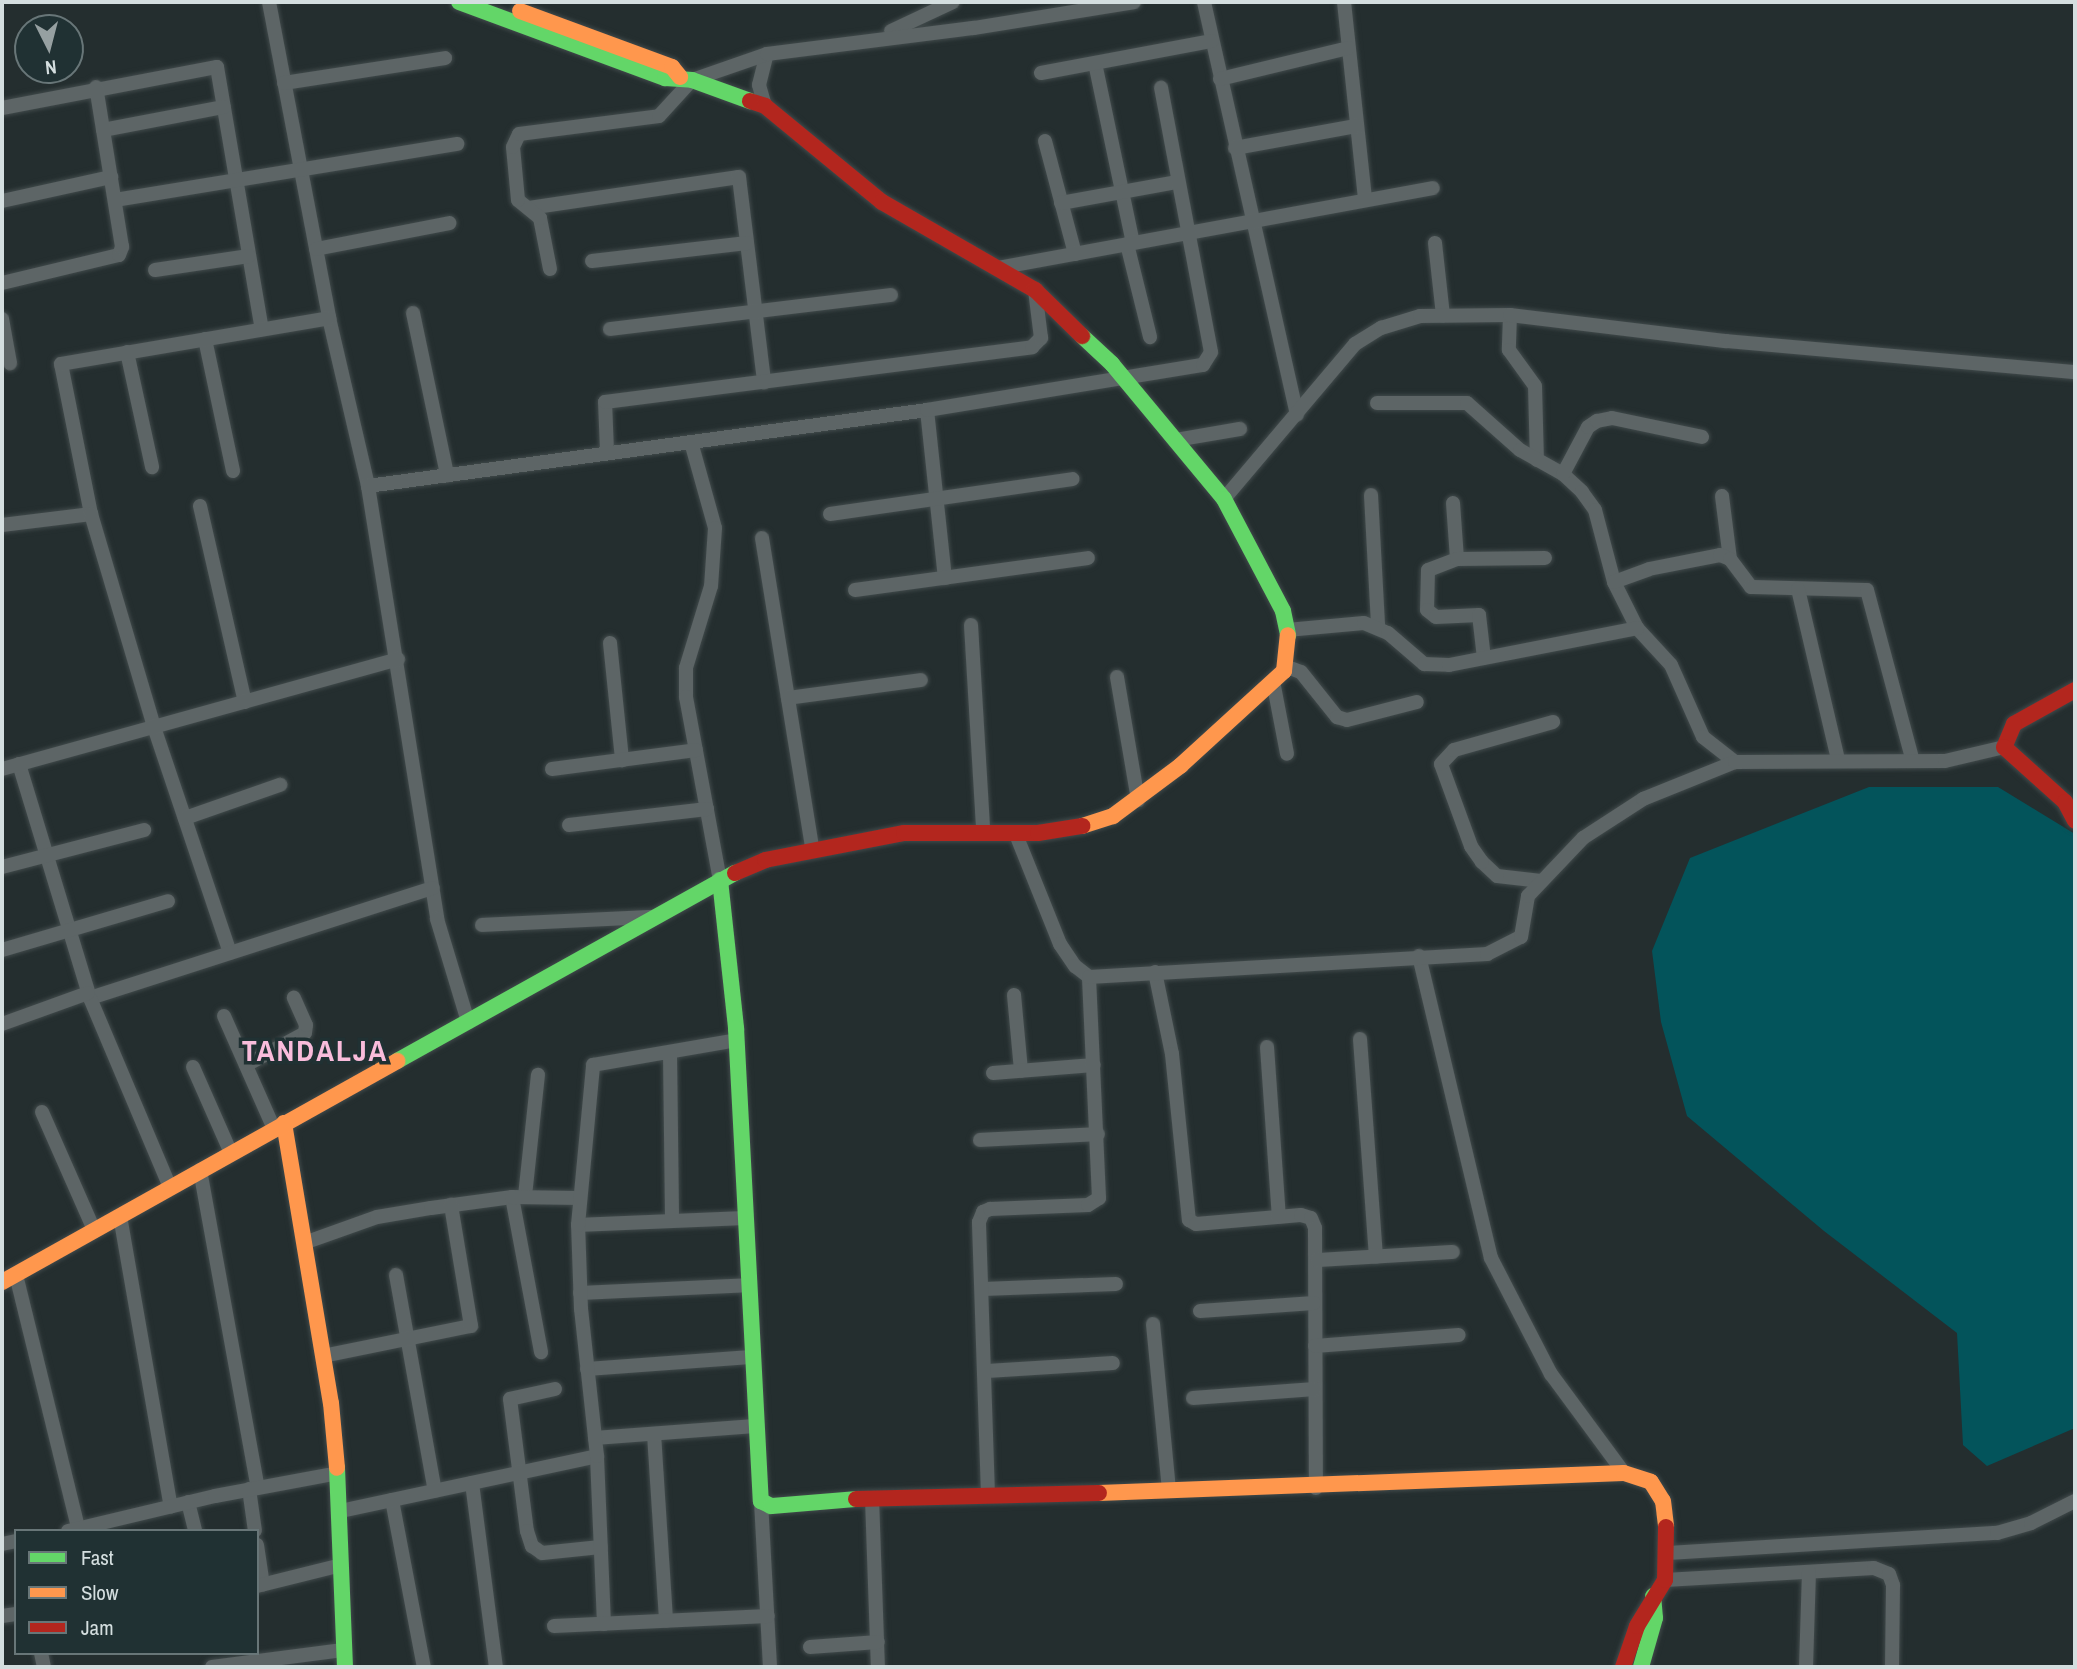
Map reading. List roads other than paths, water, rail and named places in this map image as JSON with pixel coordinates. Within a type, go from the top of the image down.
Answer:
[{"type":"street","points":[[269,2],[329,317],[368,486],[438,919],[468,1022]]},
{"type":"street","points":[[459,2],[665,78],[686,78],[767,54],[874,37],[974,28],[1134,2]]},
{"type":"street","points":[[75,1529],[9,1279],[720,880],[765,860],[813,848],[904,833],[984,830],[1016,832],[1080,827],[1113,816],[1138,800],[1273,681],[1285,666],[1287,631],[1261,564],[1224,499],[1124,379],[1035,290],[882,202],[765,106],[686,78],[672,66],[496,2]]},
{"type":"street","points":[[874,37],[953,2]]},
{"type":"street","points":[[1204,2],[1297,415]]},
{"type":"street","points":[[1344,2],[1365,200]]},
{"type":"street","points":[[1041,73],[1212,41]]},
{"type":"street","points":[[1220,79],[1348,48]]},
{"type":"street","points":[[765,106],[759,85],[767,54]]},
{"type":"street","points":[[284,83],[445,58]]},
{"type":"street","points":[[1095,63],[1150,337]]},
{"type":"street","points":[[2,108],[96,87],[217,67],[262,329]]},
{"type":"street","points":[[550,269],[540,218],[518,200],[513,147],[519,134],[659,116],[686,78]]},
{"type":"street","points":[[2,284],[119,255],[122,247],[96,87]]},
{"type":"street","points":[[368,486],[607,451],[927,410],[1124,379],[1209,360],[1161,88]]},
{"type":"street","points":[[103,130],[224,107]]},
{"type":"street","points":[[1235,148],[1356,127]]},
{"type":"street","points":[[1045,141],[1075,254]]},
{"type":"street","points":[[115,200],[457,144]]},
{"type":"street","points":[[2,201],[111,177]]},
{"type":"street","points":[[529,208],[739,177],[764,382]]},
{"type":"street","points":[[1062,203],[1176,182]]},
{"type":"street","points":[[997,268],[1433,188]]},
{"type":"street","points":[[316,249],[450,223]]},
{"type":"street","points":[[592,261],[747,243]]},
{"type":"street","points":[[1435,243],[1443,316]]},
{"type":"street","points":[[155,270],[249,256]]},
{"type":"street","points":[[607,451],[605,402],[1032,347],[1041,338],[1035,290]]},
{"type":"street","points":[[610,330],[891,295]]},
{"type":"street","points":[[413,313],[447,475]]},
{"type":"street","points":[[1224,499],[1355,344],[1381,328],[1420,316],[1510,315],[1726,341],[2075,372]]},
{"type":"street","points":[[1510,315],[1509,350],[1535,386],[1537,460]]},
{"type":"street","points":[[230,953],[154,727],[91,514],[61,364],[329,317]]},
{"type":"street","points":[[2,319],[10,363]]},
{"type":"street","points":[[205,339],[233,471]]},
{"type":"street","points":[[127,352],[152,467]]},
{"type":"street","points":[[1377,403],[1467,402],[1537,460],[1563,474],[1595,510],[1615,582],[1637,628],[1671,665],[1703,737],[1735,762]]},
{"type":"street","points":[[927,410],[945,578]]},
{"type":"street","points":[[1563,474],[1588,427],[1597,421],[1612,418],[1702,437]]},
{"type":"street","points":[[1176,440],[1240,429]]},
{"type":"street","points":[[691,442],[715,528],[711,586],[687,668],[686,697],[720,880],[737,1040],[747,1284],[769,1667]]},
{"type":"street","points":[[830,514],[1072,478]]},
{"type":"street","points":[[1371,495],[1378,626]]},
{"type":"street","points":[[1722,496],[1730,559],[1751,587],[1867,590],[1912,758]]},
{"type":"street","points":[[1453,503],[1457,559]]},
{"type":"street","points":[[200,506],[245,702]]},
{"type":"street","points":[[2,525],[91,514]]},
{"type":"street","points":[[762,538],[813,848]]},
{"type":"street","points":[[1615,582],[1649,569],[1720,555],[1730,559]]},
{"type":"street","points":[[855,590],[1087,558]]},
{"type":"street","points":[[1484,658],[1479,615],[1436,617],[1427,610],[1428,570],[1457,559],[1545,558]]},
{"type":"street","points":[[1798,589],[1838,760]]},
{"type":"street","points":[[1287,631],[1335,623],[1378,626],[1424,664],[1484,658],[1637,628]]},
{"type":"street","points":[[971,625],[984,830]]},
{"type":"street","points":[[610,643],[622,760]]},
{"type":"street","points":[[2,769],[398,659]]},
{"type":"street","points":[[1285,666],[1301,672],[1337,717],[1347,720],[1418,702]]},
{"type":"street","points":[[1117,677],[1138,800]]},
{"type":"street","points":[[788,698],[921,680]]},
{"type":"street","points":[[1273,681],[1287,754]]},
{"type":"street","points":[[2004,747],[2014,724],[2075,691]]},
{"type":"street","points":[[1541,881],[1497,876],[1482,862],[1471,846],[1441,764],[1454,750],[1553,722]]},
{"type":"street","points":[[1016,832],[1060,944],[1075,966],[1089,977],[1487,954],[1521,937],[1528,896],[1583,838],[1643,799],[1735,762],[1912,758],[1945,761],[2004,747]]},
{"type":"street","points":[[2004,747],[2059,797],[2075,821]]},
{"type":"street","points":[[552,769],[696,750]]},
{"type":"street","points":[[19,764],[89,995],[170,1187]]},
{"type":"street","points":[[185,818],[280,785]]},
{"type":"street","points":[[2059,797],[2075,795]]},
{"type":"street","points":[[569,825],[707,809]]},
{"type":"street","points":[[2,867],[144,830]]},
{"type":"street","points":[[2,1024],[433,888]]},
{"type":"street","points":[[2,950],[168,901]]},
{"type":"street","points":[[482,925],[657,916]]},
{"type":"street","points":[[1419,956],[1491,1258],[1550,1374],[1624,1473]]},
{"type":"street","points":[[1155,972],[1172,1054],[1189,1220],[1196,1224],[1279,1217],[1311,1218],[1317,1260],[1314,1303],[1316,1488]]},
{"type":"street","points":[[988,1495],[987,1371],[979,1222],[983,1212],[1094,1204],[1101,1192],[1089,977]]},
{"type":"street","points":[[1014,995],[1021,1071]]},
{"type":"street","points":[[246,1065],[305,1033],[306,1025],[294,998]]},
{"type":"street","points":[[224,1016],[246,1065],[279,1126],[304,1243],[323,1356],[338,1473],[345,1667]]},
{"type":"street","points":[[1360,1039],[1376,1256]]},
{"type":"street","points":[[604,1624],[597,1456],[580,1293],[578,1225],[593,1065],[737,1040]]},
{"type":"street","points":[[1267,1046],[1279,1217]]},
{"type":"street","points":[[670,1052],[672,1220]]},
{"type":"street","points":[[993,1073],[1094,1065]]},
{"type":"street","points":[[193,1067],[231,1153]]},
{"type":"street","points":[[538,1075],[519,1196],[541,1352]]},
{"type":"street","points":[[42,1112],[94,1230]]},
{"type":"street","points":[[981,1140],[1098,1134]]},
{"type":"street","points":[[200,1170],[254,1489],[255,1529]]},
{"type":"street","points":[[304,1243],[377,1217],[519,1196],[580,1198]]},
{"type":"street","points":[[323,1356],[471,1326],[451,1205]]},
{"type":"street","points":[[120,1216],[171,1507]]},
{"type":"street","points":[[578,1225],[744,1218]]},
{"type":"street","points":[[1317,1260],[1453,1252]]},
{"type":"street","points":[[396,1275],[435,1491]]},
{"type":"street","points":[[580,1293],[747,1284]]},
{"type":"street","points":[[983,1289],[1116,1284]]},
{"type":"street","points":[[1200,1311],[1314,1303]]},
{"type":"street","points":[[1153,1324],[1169,1489]]},
{"type":"street","points":[[1315,1346],[1459,1335]]},
{"type":"street","points":[[587,1369],[751,1357]]},
{"type":"street","points":[[987,1371],[1113,1363]]},
{"type":"street","points":[[555,1389],[510,1399],[517,1473],[532,1546],[542,1553],[601,1547]]},
{"type":"street","points":[[1193,1398],[1315,1389]]},
{"type":"street","points":[[594,1438],[755,1426]]},
{"type":"street","points":[[653,1434],[666,1621]]},
{"type":"street","points":[[341,1511],[597,1456]]},
{"type":"street","points":[[84,1529],[129,1524],[188,1502],[338,1473]]},
{"type":"street","points":[[761,1501],[771,1506],[872,1498],[1169,1489],[1316,1488],[1624,1473],[1651,1482],[1663,1501],[1668,1553],[1665,1580],[1653,1595],[1623,1667]]},
{"type":"street","points":[[472,1483],[496,1667]]},
{"type":"street","points":[[872,1498],[878,1667]]},
{"type":"street","points":[[393,1500],[424,1667]]},
{"type":"street","points":[[1668,1553],[1997,1533],[2032,1523],[2075,1501]]},
{"type":"street","points":[[188,1502],[195,1529]]},
{"type":"street","points":[[260,1585],[341,1565]]},
{"type":"street","points":[[1665,1580],[1874,1568],[1889,1574],[1892,1667]]},
{"type":"street","points":[[1807,1667],[1809,1572]]},
{"type":"street","points":[[1641,1667],[1656,1618],[1653,1595]]},
{"type":"street","points":[[554,1626],[768,1616]]},
{"type":"street","points":[[810,1647],[878,1642]]},
{"type":"street","points":[[212,1667],[343,1650]]},
{"type":"water","points":[[1869,787],[1998,787],[2075,834],[2075,1428],[1987,1466],[1963,1445],[1957,1333],[1824,1231],[1687,1116],[1661,1022],[1652,951],[1690,858]]},
{"type":"district","name":"TANDALJA","points":[[315,1050]]}]
